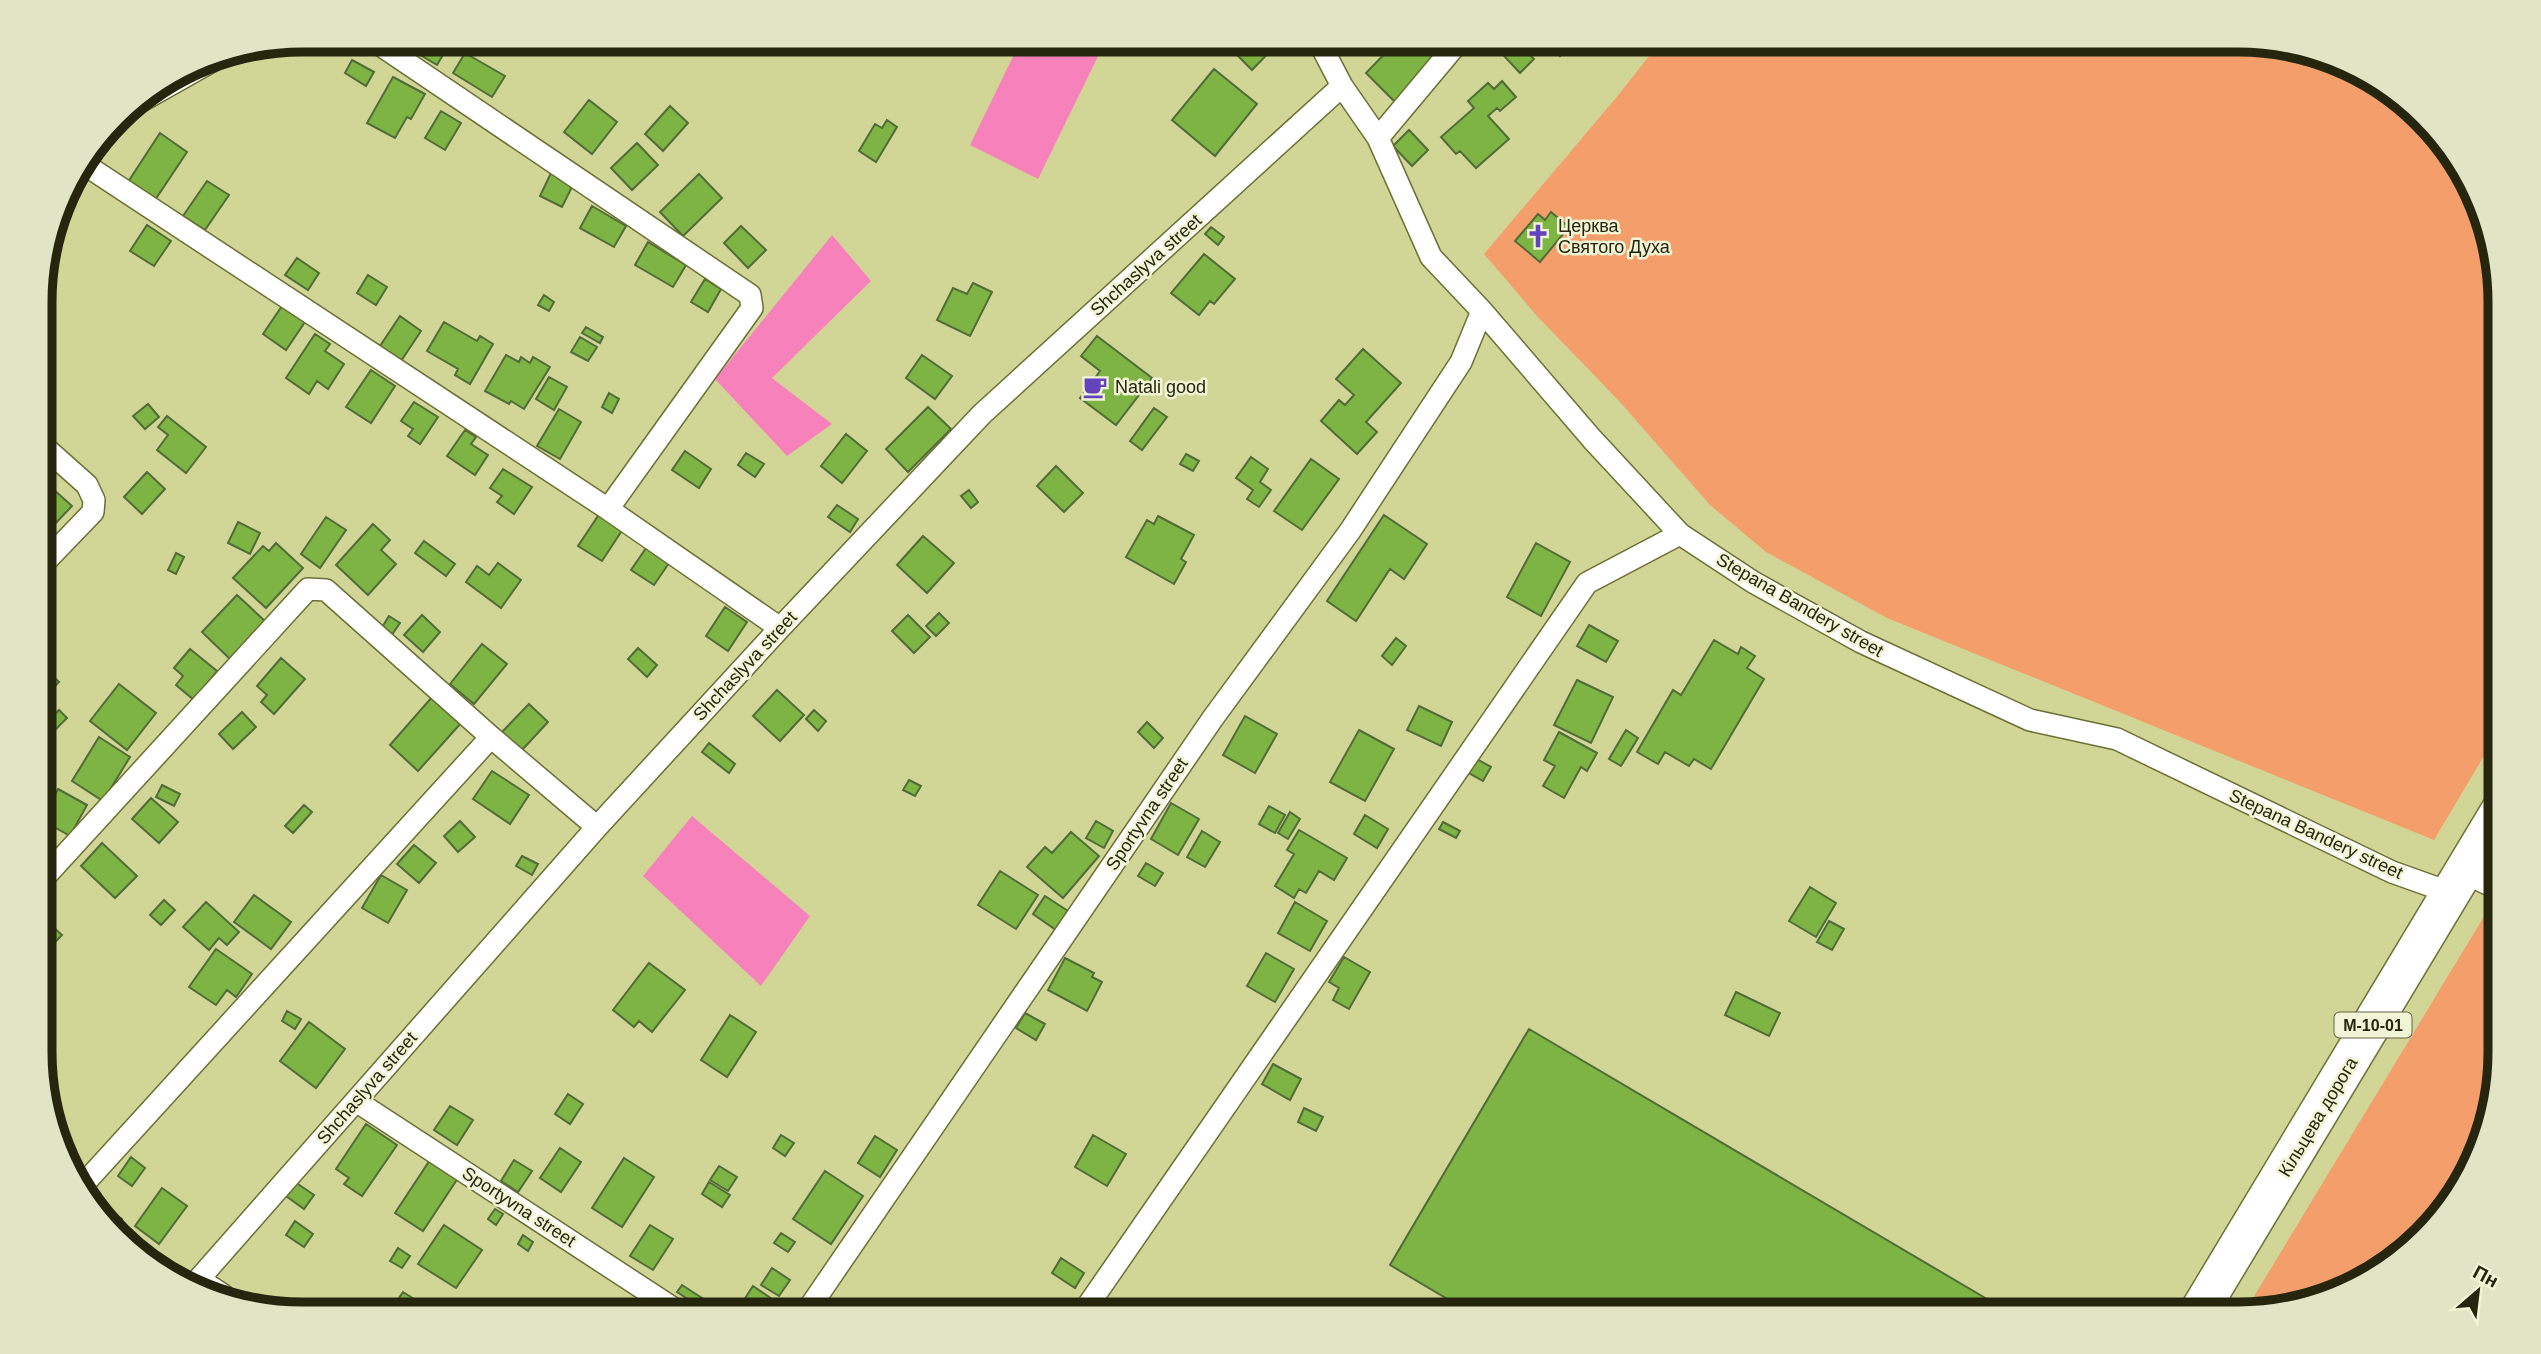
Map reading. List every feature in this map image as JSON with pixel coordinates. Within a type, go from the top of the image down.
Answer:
[{"type":"highway","name":"Кільцева дорога","points":[[2205,1302],[2488,831]]},
{"type":"street","points":[[391,52],[750,295],[752,308],[608,509]]},
{"type":"street","name":"Stepana Bandery street","points":[[1324,52],[1342,86],[1378,138],[1431,257],[1680,534],[1754,582],[1861,642],[2030,720],[2117,739],[2392,872],[2488,888]]},
{"type":"street","points":[[1378,138],[1450,52]]},
{"type":"street","name":"Shchaslyva street","points":[[199,1279],[597,827],[982,414],[1342,86]]},
{"type":"street","points":[[92,169],[608,509],[780,628]]},
{"type":"street","name":"Sportyvna street","points":[[813,1302],[1213,718],[1350,531],[1461,362],[1482,311]]},
{"type":"street","points":[[53,454],[87,485],[94,500],[93,512],[53,554]]},
{"type":"street","points":[[1090,1302],[1587,583],[1680,534]]},
{"type":"street","points":[[52,869],[308,589],[326,590],[597,827]]},
{"type":"street","points":[[88,1180],[491,737]]},
{"type":"street","name":"Sportyvna street","points":[[356,1101],[664,1302]]},
{"type":"shaded area","points":[[1015,52],[1100,52],[1038,179],[970,145]]},
{"type":"shaded area","points":[[1652,52],[2239,52],[2287,57],[2319,66],[2364,86],[2403,114],[2437,150],[2463,192],[2480,238],[2488,286],[2488,749],[2434,840],[1887,618],[1766,552],[1710,505],[1484,254]]},
{"type":"shaded area","points":[[832,235],[871,281],[772,378],[832,424],[787,456],[715,379]]},
{"type":"shaded area","points":[[692,816],[810,916],[761,986],[643,876]]},
{"type":"shaded area","points":[[2488,910],[2488,1068],[2480,1116],[2455,1177],[2437,1204],[2403,1240],[2364,1268],[2303,1293],[2251,1301]]},
{"type":"building","points":[[415,52],[445,52],[437,65]]},
{"type":"building","points":[[1234,52],[1269,52],[1252,70]]},
{"type":"building","points":[[1386,52],[1438,52],[1442,56],[1396,103],[1366,73]]},
{"type":"building","points":[[1500,52],[1527,52],[1534,59],[1520,73]]},
{"type":"building","points":[[465,53],[505,76],[492,97],[453,73]]},
{"type":"building","points":[[352,60],[374,72],[366,86],[345,73]]},
{"type":"building","points":[[1214,69],[1257,104],[1215,156],[1172,120]]},
{"type":"building","points":[[393,77],[425,94],[411,119],[407,117],[395,138],[367,123]]},
{"type":"building","points":[[1502,81],[1516,97],[1500,111],[1497,108],[1488,116],[1509,139],[1476,168],[1460,151],[1456,154],[1441,137],[1474,108],[1468,101],[1488,83],[1494,89]]},
{"type":"building","points":[[589,100],[617,122],[592,154],[564,132]]},
{"type":"building","points":[[670,106],[688,123],[663,151],[645,134]]},
{"type":"building","points":[[441,111],[461,123],[445,150],[425,138]]},
{"type":"building","points":[[887,120],[897,127],[876,162],[859,151],[875,124],[882,128]]},
{"type":"building","points":[[1409,130],[1428,150],[1412,166],[1393,146]]},
{"type":"building","points":[[160,133],[187,152],[155,200],[128,182]]},
{"type":"building","points":[[637,143],[658,165],[632,190],[611,168]]},
{"type":"building","points":[[551,173],[573,185],[562,207],[540,196]]},
{"type":"building","points":[[699,174],[722,198],[683,236],[660,212]]},
{"type":"building","points":[[207,181],[229,195],[205,230],[183,216]]},
{"type":"building","points":[[592,206],[626,226],[614,247],[580,228]]},
{"type":"building","points":[[1551,212],[1569,227],[1540,262],[1515,241],[1538,214],[1545,220]]},
{"type":"building","points":[[147,225],[171,241],[154,266],[130,251]]},
{"type":"building","points":[[741,226],[766,250],[748,268],[724,243]]},
{"type":"building","points":[[1211,227],[1224,237],[1218,245],[1205,234]]},
{"type":"building","points":[[648,242],[686,265],[673,287],[635,265]]},
{"type":"building","points":[[1204,254],[1235,279],[1214,304],[1210,301],[1199,315],[1171,293]]},
{"type":"building","points":[[297,258],[319,273],[308,290],[285,275]]},
{"type":"building","points":[[368,275],[387,287],[376,305],[357,293]]},
{"type":"building","points":[[705,279],[721,289],[708,312],[691,302]]},
{"type":"building","points":[[973,283],[992,292],[970,336],[937,320],[953,288],[967,294]]},
{"type":"building","points":[[544,295],[554,302],[549,311],[538,305]]},
{"type":"building","points":[[282,306],[305,322],[286,350],[263,334]]},
{"type":"building","points":[[400,316],[421,331],[401,361],[380,346]]},
{"type":"building","points":[[444,322],[477,341],[480,336],[493,344],[470,384],[455,375],[458,369],[427,351]]},
{"type":"building","points":[[586,327],[603,337],[600,343],[582,333]]},
{"type":"building","points":[[315,334],[330,344],[325,351],[344,364],[328,389],[317,381],[309,394],[286,378]]},
{"type":"building","points":[[1097,336],[1152,378],[1116,425],[1080,398],[1100,371],[1081,356]]},
{"type":"building","points":[[580,337],[597,347],[588,361],[571,352]]},
{"type":"building","points":[[1363,349],[1401,383],[1366,422],[1377,432],[1357,454],[1321,421],[1339,400],[1345,405],[1354,395],[1336,379]]},
{"type":"building","points":[[506,355],[519,362],[521,357],[530,363],[533,357],[550,367],[524,409],[485,391]]},
{"type":"building","points":[[922,355],[952,376],[935,399],[906,378]]},
{"type":"building","points":[[371,370],[395,386],[371,423],[346,407]]},
{"type":"building","points":[[549,377],[567,387],[554,410],[536,399]]},
{"type":"building","points":[[609,393],[619,399],[612,413],[602,407]]},
{"type":"building","points":[[414,402],[438,417],[420,444],[408,436],[413,429],[401,421]]},
{"type":"building","points":[[148,404],[159,417],[145,429],[133,416]]},
{"type":"building","points":[[928,407],[951,429],[908,472],[886,449]]},
{"type":"building","points":[[1154,408],[1167,417],[1142,450],[1130,441]]},
{"type":"building","points":[[559,409],[581,422],[560,459],[537,446]]},
{"type":"building","points":[[167,416],[206,447],[186,473],[157,450],[168,435],[158,427]]},
{"type":"building","points":[[465,430],[476,437],[471,444],[488,455],[475,475],[447,456]]},
{"type":"building","points":[[846,434],[867,451],[842,483],[821,466]]},
{"type":"building","points":[[685,451],[711,469],[699,488],[672,470]]},
{"type":"building","points":[[746,453],[764,464],[755,477],[738,465]]},
{"type":"building","points":[[1186,454],[1199,461],[1193,471],[1180,464]]},
{"type":"building","points":[[1251,457],[1268,469],[1260,482],[1271,490],[1259,507],[1247,499],[1253,490],[1236,478]]},
{"type":"building","points":[[1311,459],[1339,479],[1302,530],[1274,511]]},
{"type":"building","points":[[1056,466],[1083,493],[1064,512],[1037,486]]},
{"type":"building","points":[[503,469],[532,487],[514,514],[497,502],[502,496],[490,488]]},
{"type":"building","points":[[147,472],[165,489],[142,514],[124,497]]},
{"type":"building","points":[[53,489],[72,506],[53,526]]},
{"type":"building","points":[[969,490],[978,502],[971,508],[961,496]]},
{"type":"building","points":[[837,505],[858,519],[850,532],[828,517]]},
{"type":"building","points":[[600,513],[623,529],[602,561],[578,546]]},
{"type":"building","points":[[1384,515],[1427,544],[1404,579],[1390,569],[1356,621],[1327,601]]},
{"type":"building","points":[[1158,516],[1194,535],[1181,559],[1186,562],[1174,584],[1126,557],[1147,520],[1154,524]]},
{"type":"building","points":[[326,517],[346,530],[320,568],[301,554]]},
{"type":"building","points":[[238,522],[260,533],[250,554],[228,543]]},
{"type":"building","points":[[373,524],[390,540],[381,550],[396,564],[368,595],[336,565]]},
{"type":"building","points":[[923,536],[954,563],[927,593],[897,565]]},
{"type":"building","points":[[424,541],[455,564],[446,576],[415,553]]},
{"type":"building","points":[[276,543],[303,568],[266,608],[233,578],[263,546],[269,551]]},
{"type":"building","points":[[1536,543],[1570,562],[1541,616],[1507,597]]},
{"type":"building","points":[[646,548],[669,563],[654,585],[631,570]]},
{"type":"building","points":[[176,553],[184,557],[176,574],[168,570]]},
{"type":"building","points":[[498,563],[521,580],[501,608],[466,582],[477,566],[489,575]]},
{"type":"building","points":[[237,595],[267,623],[231,660],[202,632]]},
{"type":"building","points":[[725,607],[747,622],[728,651],[706,636]]},
{"type":"building","points":[[939,613],[949,623],[936,636],[926,626]]},
{"type":"building","points":[[422,615],[440,632],[423,652],[404,635]]},
{"type":"building","points":[[908,615],[930,637],[914,653],[892,631]]},
{"type":"building","points":[[389,616],[400,623],[391,636],[381,629]]},
{"type":"building","points":[[1589,625],[1618,641],[1606,662],[1577,646]]},
{"type":"building","points":[[1396,638],[1406,646],[1392,665],[1382,656]]},
{"type":"building","points":[[1714,640],[1738,654],[1741,647],[1755,656],[1747,668],[1764,679],[1711,769],[1694,759],[1689,766],[1665,752],[1658,764],[1637,752],[1673,690],[1681,695]]},
{"type":"building","points":[[482,644],[507,664],[474,704],[450,684]]},
{"type":"building","points":[[638,648],[657,665],[647,677],[628,659]]},
{"type":"building","points":[[190,649],[217,671],[194,700],[176,685],[183,676],[174,668]]},
{"type":"building","points":[[281,658],[305,679],[274,714],[261,702],[267,695],[257,686]]},
{"type":"building","points":[[52,675],[59,682],[52,689]]},
{"type":"building","points":[[1577,680],[1613,697],[1591,743],[1554,725]]},
{"type":"building","points":[[119,684],[156,713],[127,750],[90,721]]},
{"type":"building","points":[[777,690],[804,715],[780,741],[753,716]]},
{"type":"building","points":[[433,696],[462,722],[418,771],[390,745]]},
{"type":"building","points":[[529,704],[548,722],[522,750],[502,732]]},
{"type":"building","points":[[1419,706],[1452,722],[1441,746],[1407,730]]},
{"type":"building","points":[[59,710],[67,718],[55,730],[52,717]]},
{"type":"building","points":[[814,710],[826,721],[818,731],[806,719]]},
{"type":"building","points":[[242,712],[256,727],[233,749],[219,734]]},
{"type":"building","points":[[1245,716],[1277,734],[1255,773],[1223,755]]},
{"type":"building","points":[[1147,722],[1163,738],[1154,748],[1138,732]]},
{"type":"building","points":[[1359,730],[1394,749],[1365,801],[1330,782]]},
{"type":"building","points":[[1626,730],[1638,738],[1621,766],[1609,759]]},
{"type":"building","points":[[1559,732],[1597,753],[1587,771],[1581,767],[1564,798],[1543,786],[1555,766],[1544,760]]},
{"type":"building","points":[[99,737],[130,757],[103,801],[72,781]]},
{"type":"building","points":[[709,743],[735,764],[729,773],[702,752]]},
{"type":"building","points":[[1475,758],[1491,767],[1483,781],[1467,772]]},
{"type":"building","points":[[492,771],[529,795],[510,824],[473,799]]},
{"type":"building","points":[[909,780],[921,786],[915,796],[903,790]]},
{"type":"building","points":[[162,785],[180,794],[174,806],[156,797]]},
{"type":"building","points":[[58,789],[87,805],[70,836],[52,826],[52,800]]},
{"type":"building","points":[[151,798],[178,822],[159,843],[132,819]]},
{"type":"building","points":[[1171,803],[1199,819],[1178,855],[1151,839]]},
{"type":"building","points":[[304,805],[312,812],[293,833],[285,826]]},
{"type":"building","points":[[1269,806],[1285,815],[1275,833],[1259,824]]},
{"type":"building","points":[[1290,812],[1300,819],[1288,839],[1278,833]]},
{"type":"building","points":[[1365,815],[1388,829],[1377,848],[1354,834]]},
{"type":"building","points":[[460,821],[475,837],[458,852],[444,836]]},
{"type":"building","points":[[1096,821],[1113,831],[1104,848],[1086,838]]},
{"type":"building","points":[[1443,822],[1460,831],[1456,838],[1439,829]]},
{"type":"building","points":[[1299,830],[1347,858],[1334,880],[1319,871],[1306,893],[1299,889],[1294,898],[1275,886],[1294,854],[1287,850]]},
{"type":"building","points":[[1202,831],[1220,842],[1205,867],[1187,857]]},
{"type":"building","points":[[1071,832],[1099,856],[1063,898],[1027,867],[1045,847],[1052,853]]},
{"type":"building","points":[[102,843],[137,876],[115,898],[81,866]]},
{"type":"building","points":[[414,845],[436,863],[419,883],[397,864]]},
{"type":"building","points":[[522,856],[538,864],[532,875],[516,866]]},
{"type":"building","points":[[1146,863],[1163,873],[1155,886],[1138,876]]},
{"type":"building","points":[[1000,871],[1038,895],[1016,929],[978,905]]},
{"type":"building","points":[[381,875],[407,890],[388,923],[362,908]]},
{"type":"building","points":[[1810,887],[1836,903],[1816,937],[1789,921]]},
{"type":"building","points":[[254,895],[291,922],[271,949],[234,922]]},
{"type":"building","points":[[1045,896],[1068,911],[1056,930],[1033,914]]},
{"type":"building","points":[[164,900],[175,910],[161,925],[150,915]]},
{"type":"building","points":[[206,902],[239,932],[227,945],[219,938],[209,950],[183,927]]},
{"type":"building","points":[[1295,902],[1327,921],[1310,951],[1278,933]]},
{"type":"building","points":[[1829,921],[1844,929],[1832,950],[1817,942]]},
{"type":"building","points":[[52,926],[62,935],[52,945]]},
{"type":"building","points":[[216,949],[252,974],[236,997],[227,990],[216,1005],[189,987]]},
{"type":"building","points":[[1266,953],[1294,969],[1275,1002],[1247,986]]},
{"type":"building","points":[[1344,957],[1370,972],[1349,1009],[1333,1000],[1339,988],[1329,982]]},
{"type":"building","points":[[1065,958],[1094,973],[1092,977],[1102,982],[1087,1011],[1048,990]]},
{"type":"building","points":[[649,963],[685,990],[652,1032],[639,1021],[634,1027],[613,1010]]},
{"type":"building","points":[[1736,992],[1780,1013],[1769,1036],[1725,1015]]},
{"type":"building","points":[[287,1011],[301,1019],[295,1029],[282,1021]]},
{"type":"building","points":[[1025,1013],[1045,1024],[1036,1040],[1016,1028]]},
{"type":"building","points":[[730,1015],[756,1032],[727,1077],[701,1060]]},
{"type":"building","points":[[309,1022],[345,1049],[316,1088],[280,1061]]},
{"type":"building","points":[[1529,1029],[1992,1302],[1452,1302],[1390,1265]]},
{"type":"building","points":[[1273,1064],[1301,1079],[1290,1100],[1262,1084]]},
{"type":"building","points":[[568,1094],[583,1104],[570,1124],[555,1114]]},
{"type":"building","points":[[450,1106],[473,1120],[457,1145],[434,1130]]},
{"type":"building","points":[[1304,1108],[1323,1117],[1316,1131],[1298,1122]]},
{"type":"building","points":[[366,1124],[397,1145],[362,1196],[344,1184],[349,1178],[336,1169]]},
{"type":"building","points":[[781,1135],[794,1143],[785,1156],[773,1148]]},
{"type":"building","points":[[1093,1135],[1126,1154],[1107,1186],[1075,1167]]},
{"type":"building","points":[[875,1136],[897,1150],[880,1177],[858,1163]]},
{"type":"building","points":[[560,1148],[581,1162],[561,1192],[540,1178]]},
{"type":"building","points":[[131,1157],[145,1168],[132,1186],[118,1176]]},
{"type":"building","points":[[624,1158],[654,1177],[622,1227],[592,1208]]},
{"type":"building","points":[[430,1160],[458,1178],[423,1231],[395,1213]]},
{"type":"building","points":[[514,1160],[532,1171],[518,1192],[501,1181]]},
{"type":"building","points":[[719,1166],[737,1177],[728,1191],[710,1180]]},
{"type":"building","points":[[825,1171],[863,1196],[831,1244],[793,1219]]},
{"type":"building","points":[[295,1182],[314,1195],[304,1209],[286,1196]]},
{"type":"building","points":[[709,1182],[730,1195],[722,1207],[702,1194]]},
{"type":"building","points":[[162,1188],[187,1206],[159,1244],[135,1226]]},
{"type":"building","points":[[495,1209],[503,1214],[496,1225],[488,1219]]},
{"type":"building","points":[[295,1221],[313,1234],[304,1247],[286,1235]]},
{"type":"building","points":[[444,1225],[482,1250],[456,1288],[418,1264]]},
{"type":"building","points":[[650,1225],[673,1239],[653,1270],[630,1256]]},
{"type":"building","points":[[781,1233],[795,1242],[788,1252],[774,1243]]},
{"type":"building","points":[[523,1235],[533,1242],[528,1251],[518,1244]]},
{"type":"building","points":[[398,1248],[410,1256],[402,1268],[390,1261]]},
{"type":"building","points":[[1061,1258],[1084,1273],[1075,1288],[1052,1273]]},
{"type":"building","points":[[772,1268],[790,1280],[779,1296],[761,1285]]},
{"type":"building","points":[[682,1285],[705,1300],[692,1302],[677,1292]]},
{"type":"building","points":[[753,1286],[775,1301],[774,1302],[743,1302]]},
{"type":"building","points":[[403,1292],[419,1302],[396,1302]]},
{"type":"place","name":"Церква Святого Духа","points":[[1538,236]]},
{"type":"place","name":"Natali good","points":[[1095,387]]}]
